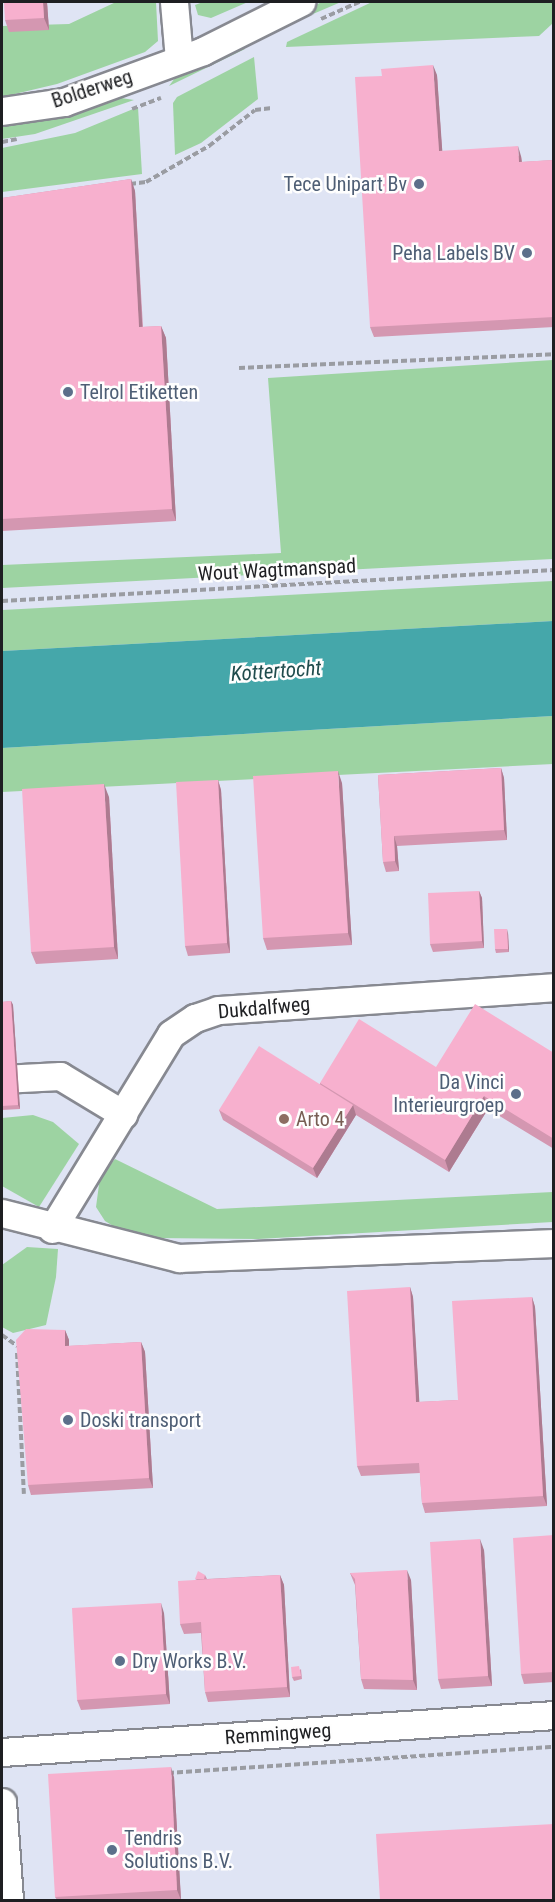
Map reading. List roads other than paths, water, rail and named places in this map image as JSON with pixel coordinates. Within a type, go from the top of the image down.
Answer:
[{"type":"street","points":[[174,2],[180,59]]},
{"type":"street","name":"Bolderweg","points":[[2,111],[64,102],[180,59],[301,2]]},
{"type":"street","name":"Dukdalfweg","points":[[52,1229],[171,1034],[218,1010],[554,987]]},
{"type":"street","points":[[2,1079],[60,1076],[123,1114]]},
{"type":"street","points":[[2,1215],[52,1229],[179,1258],[554,1243]]},
{"type":"street","name":"Remmingweg","points":[[2,1752],[554,1715]]},
{"type":"street","points":[[2,1802],[9,1900]]},
{"type":"water","name":"Kottertocht","points":[[553,621],[553,716],[2,748],[2,651]]},
{"type":"place","name":"Tece Unipart Bv","points":[[419,184]]},
{"type":"place","name":"Peha Labels BV","points":[[527,253]]},
{"type":"place","name":"Telrol Etiketten","points":[[68,392]]},
{"type":"place","name":"Da Vinci Interieurgroep","points":[[516,1094]]},
{"type":"place","name":"Arto 4","points":[[284,1119]]},
{"type":"place","name":"Doski transport","points":[[68,1420]]},
{"type":"place","name":"Dry Works B.V.","points":[[120,1661]]},
{"type":"place","name":"Tendris Solutions B.V.","points":[[112,1850]]}]
